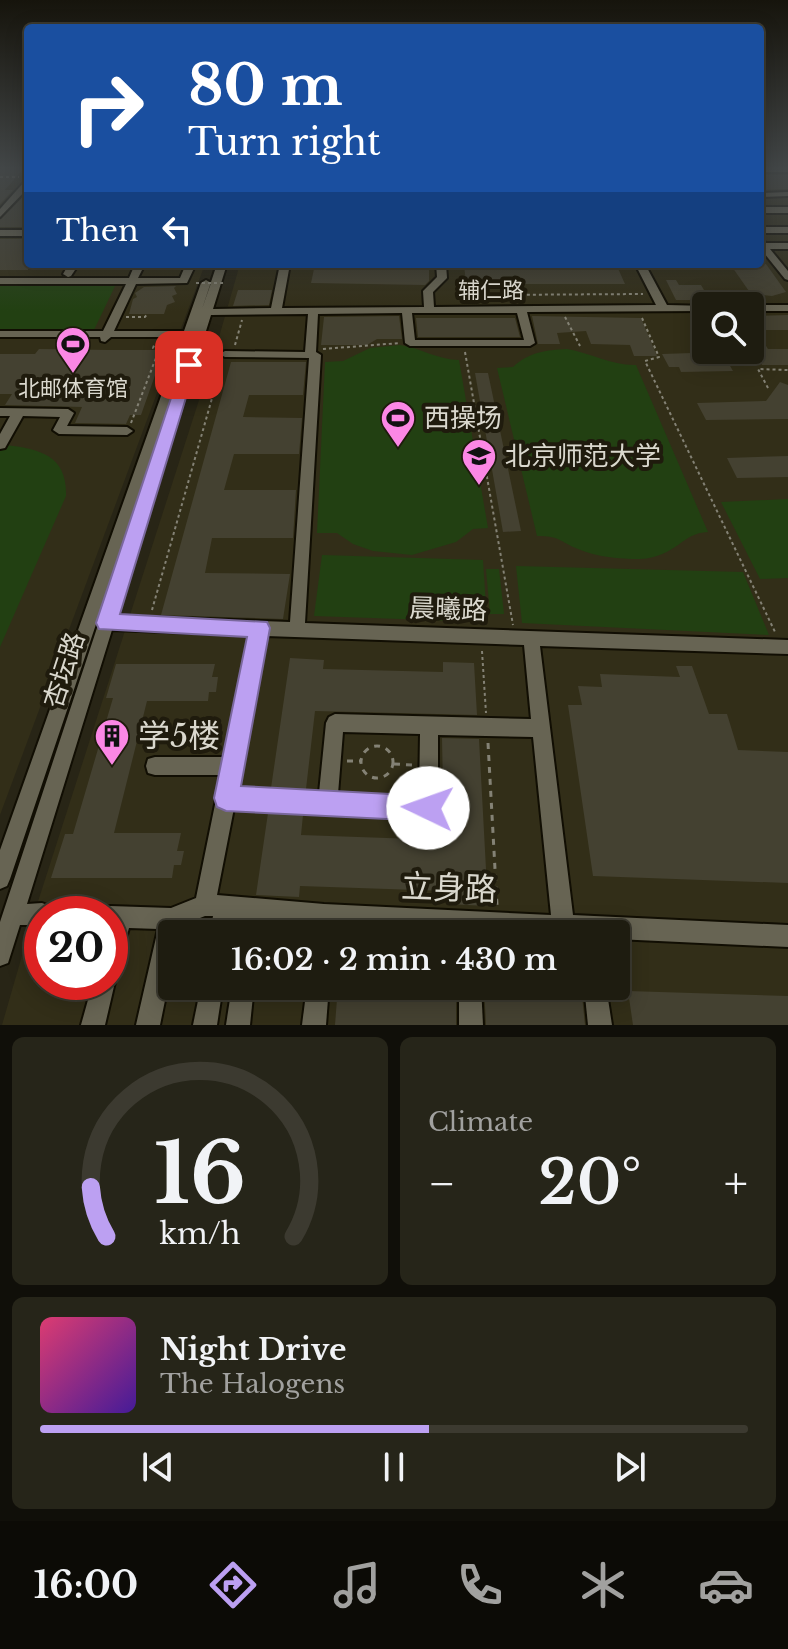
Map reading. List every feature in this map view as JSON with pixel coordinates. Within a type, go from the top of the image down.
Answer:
[{"type":"street","points":[[764,230],[788,230]]},
{"type":"street","points":[[0,233],[24,233]]},
{"type":"street","points":[[764,244],[788,246]]},
{"type":"street","points":[[764,246],[784,267],[788,277]]},
{"type":"street","points":[[68,274],[72,268]]},
{"type":"street","points":[[106,336],[138,268]]},
{"type":"street","points":[[0,281],[184,281],[189,268]]},
{"type":"street","name":"杏坛路","points":[[201,312],[212,268]]},
{"type":"street","name":"杏坛路","points":[[0,879],[193,334],[220,268]]},
{"type":"street","points":[[276,311],[284,268]]},
{"type":"street","points":[[429,310],[428,291],[442,278],[441,268]]},
{"type":"street","points":[[642,268],[663,308]]},
{"type":"street","name":"辅仁路","points":[[201,312],[692,308]]},
{"type":"street","points":[[764,308],[788,308]]},
{"type":"street","points":[[407,310],[410,343],[530,343],[521,309]]},
{"type":"street","points":[[310,352],[313,310]]},
{"type":"street","points":[[0,334],[193,334]]},
{"type":"street","name":"杏坛路","points":[[0,955],[107,623],[193,334]]},
{"type":"street","points":[[229,354],[310,352],[315,355],[297,630]]},
{"type":"street","points":[[0,412],[68,413],[59,430],[127,431]]},
{"type":"street","points":[[0,445],[19,412]]},
{"type":"street","name":"晨曦路","points":[[107,623],[785,646]]},
{"type":"street","points":[[218,920],[216,906],[226,798],[259,628]]},
{"type":"street","points":[[523,638],[541,728],[562,920]]},
{"type":"street","points":[[327,804],[335,723],[541,728]]},
{"type":"street","points":[[226,798],[428,808],[429,726]]},
{"type":"street","points":[[155,766],[232,766]]},
{"type":"street","points":[[128,917],[171,919],[216,906]]},
{"type":"street","name":"立身路","points":[[216,906],[303,920]]},
{"type":"street","points":[[252,920],[254,910]]},
{"type":"street","points":[[13,915],[24,915]]},
{"type":"street","points":[[148,1025],[171,919]]},
{"type":"street","name":"立身路","points":[[630,931],[788,936]]},
{"type":"street","points":[[93,1025],[99,1000]]},
{"type":"street","points":[[205,1025],[209,1000]]},
{"type":"street","points":[[238,1025],[241,1000]]},
{"type":"street","points":[[314,1025],[317,1000]]},
{"type":"street","points":[[470,1000],[471,1025]]},
{"type":"street","points":[[597,1000],[600,1025]]},
{"type":"path","points":[[196,283],[226,283]]},
{"type":"path","points":[[484,295],[656,294]]},
{"type":"path","points":[[560,309],[580,346]]},
{"type":"path","points":[[638,309],[659,357],[645,361],[785,646]]},
{"type":"path","points":[[148,625],[244,311]]},
{"type":"path","points":[[116,317],[145,317],[147,314]]},
{"type":"path","points":[[127,431],[159,350],[153,348],[157,338],[167,334]]},
{"type":"path","points":[[310,352],[410,343]]},
{"type":"path","points":[[463,343],[501,545],[523,638]]},
{"type":"path","points":[[768,388],[758,369],[788,370]]},
{"type":"path","points":[[481,636],[498,920]]},
{"type":"path","points":[[379,745],[389,750],[393,764],[388,774],[378,778],[368,775],[361,761],[365,751],[379,745]]},
{"type":"path","points":[[393,764],[429,765]]},
{"type":"shaded area","points":[[0,215],[24,215],[24,268],[204,268],[0,815]]},
{"type":"shaded area","name":"北京师范大学","points":[[764,215],[788,215],[788,1025],[2,1025],[24,949],[24,1000],[128,1000],[128,896],[40,896],[239,268],[764,268]]},
{"type":"green space","points":[[0,284],[116,284],[94,330],[0,330]]},
{"type":"green space","name":"西操场","points":[[400,345],[459,360],[488,528],[473,529],[456,542],[412,555],[373,551],[353,544],[337,533],[317,533],[325,362],[343,361],[370,348]]},
{"type":"green space","points":[[567,349],[636,365],[708,532],[691,536],[662,554],[640,559],[600,556],[555,538],[537,536],[497,368],[513,367],[538,353]]},
{"type":"green space","points":[[0,446],[40,452],[49,457],[62,471],[66,496],[0,647]]},
{"type":"green space","points":[[788,499],[788,578],[760,579],[721,502]]},
{"type":"green space","points":[[322,555],[483,560],[487,622],[314,616]]},
{"type":"green space","points":[[516,566],[743,572],[769,635],[522,623]]},
{"type":"green space","points":[[486,569],[499,569],[504,614],[490,614]]},
{"type":"building","points":[[5,215],[24,215],[24,227],[0,227],[0,220]]},
{"type":"building","points":[[0,239],[24,239],[24,268],[28,270],[0,270]]},
{"type":"building","points":[[766,264],[786,292],[764,295],[764,292],[750,292],[733,268],[764,268]]},
{"type":"building","points":[[429,268],[429,281],[425,285],[311,283],[314,269]]},
{"type":"building","points":[[464,268],[618,268],[625,284],[466,284]]},
{"type":"building","points":[[666,280],[676,280],[679,285],[701,285],[705,292],[692,292],[692,300],[676,300]]},
{"type":"building","points":[[176,286],[177,294],[172,296],[175,302],[167,305],[164,314],[129,314],[133,299],[137,297],[135,293],[144,287]]},
{"type":"building","points":[[238,290],[272,290],[269,305],[233,306]]},
{"type":"building","points":[[788,315],[788,330],[764,330],[764,316]]},
{"type":"building","points":[[399,316],[402,339],[377,339],[367,345],[321,345],[324,317]]},
{"type":"building","points":[[532,316],[641,318],[657,356],[634,356],[630,345],[591,344],[586,331],[557,333],[560,344],[538,344]]},
{"type":"building","points":[[416,318],[515,318],[520,337],[418,337]]},
{"type":"building","points":[[764,343],[768,349],[788,349],[788,365],[762,365]]},
{"type":"building","name":"北邮体育馆","points":[[39,349],[164,350],[141,415],[130,415],[126,424],[75,423],[82,407],[5,405],[12,394],[0,394],[0,354],[35,354]]},
{"type":"building","points":[[692,353],[692,364],[729,364],[733,371],[681,372],[679,367],[669,367],[662,354]]},
{"type":"building","points":[[231,362],[306,362],[303,395],[249,395],[243,417],[302,418],[299,454],[234,454],[224,490],[296,490],[293,538],[212,538],[205,573],[290,574],[283,619],[161,615]]},
{"type":"building","points":[[475,373],[488,373],[521,531],[503,532]]},
{"type":"building","points":[[780,382],[788,385],[788,419],[706,420],[697,403],[766,401]]},
{"type":"building","points":[[788,456],[788,477],[737,478],[727,458]]},
{"type":"building","points":[[290,658],[324,660],[323,669],[443,672],[443,662],[474,663],[477,715],[315,711],[306,789],[271,788]]},
{"type":"building","name":"学5楼","points":[[116,664],[215,664],[212,677],[218,677],[216,692],[209,692],[208,701],[147,701],[114,833],[181,833],[177,851],[184,851],[181,865],[174,865],[172,878],[51,878],[65,834],[73,834],[113,698],[106,698]]},
{"type":"building","points":[[676,666],[692,666],[709,714],[727,714],[738,750],[788,752],[788,883],[593,876],[568,705],[582,705],[578,686],[602,687],[600,674],[680,677]]},
{"type":"building","points":[[442,738],[479,739],[488,906],[446,904],[446,891],[300,886],[299,897],[256,895],[268,813],[303,815],[301,835],[444,840]]},
{"type":"building","points":[[630,991],[788,996],[788,1025],[633,1025]]},
{"type":"building","points":[[337,1000],[456,1000],[456,1025],[335,1025]]},
{"type":"building","points":[[485,1000],[582,1000],[585,1025],[486,1025]]},
{"type":"place","name":"北邮体育馆","points":[[73,375]]},
{"type":"place","name":"西操场","points":[[398,449]]},
{"type":"place","name":"北京师范大学","points":[[479,487]]},
{"type":"place","name":"学5楼","points":[[112,767]]},
{"type":"route","points":[[189,365],[107,623],[259,628],[226,798],[428,808]]}]
